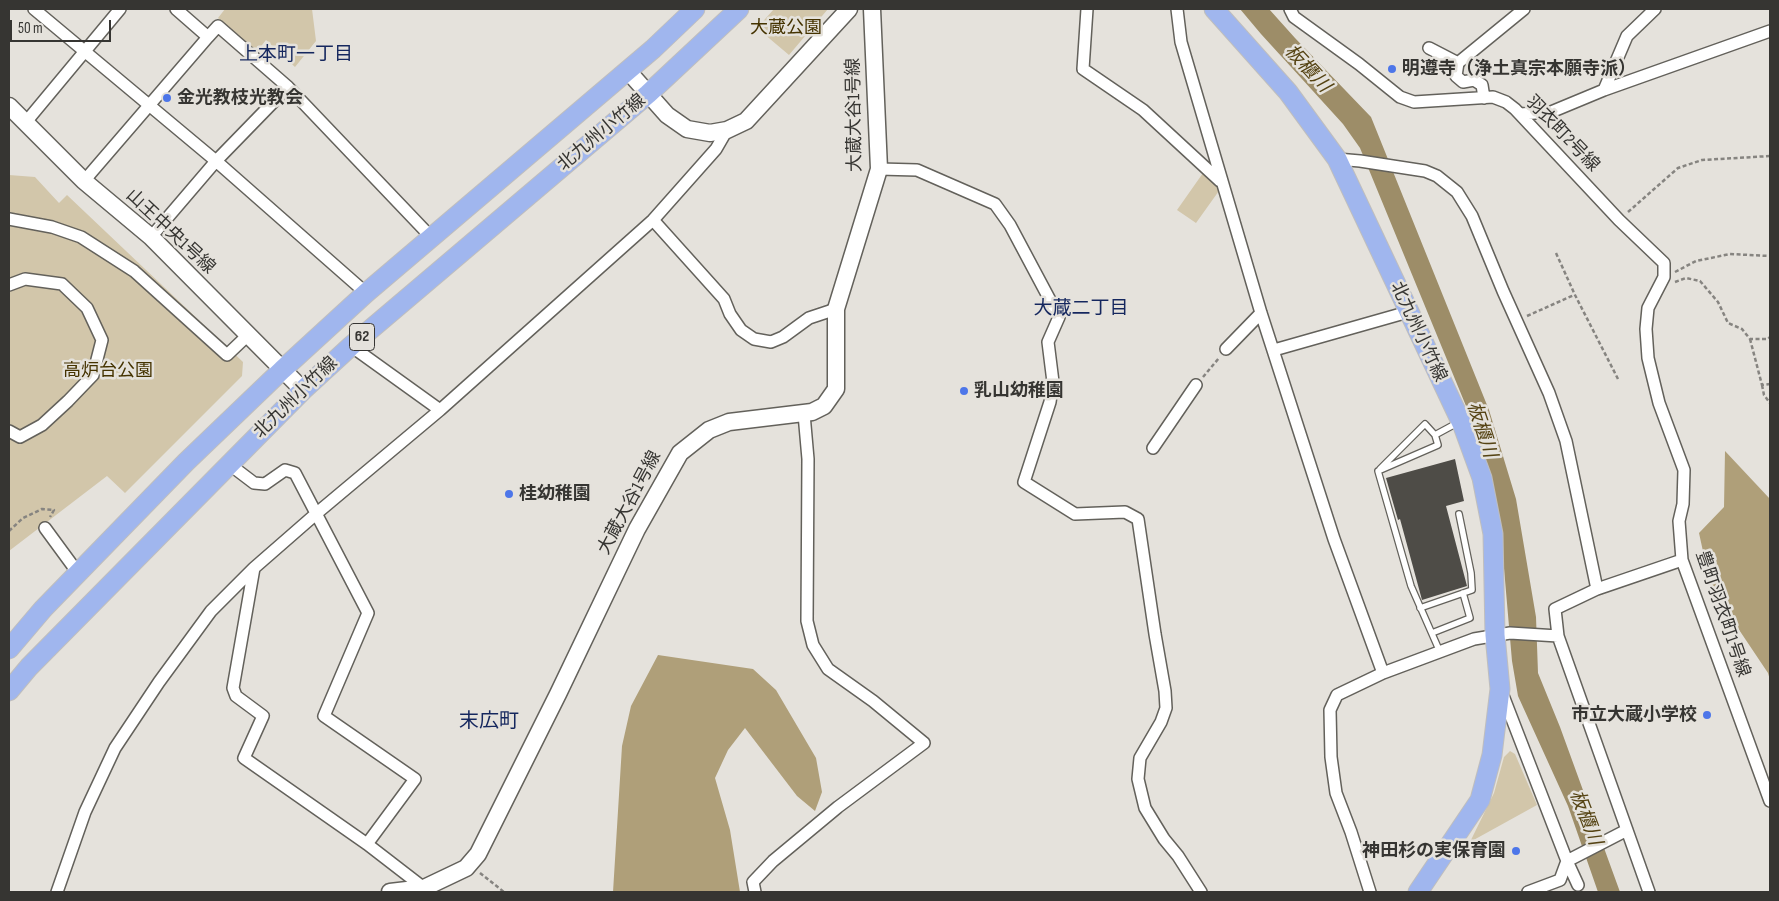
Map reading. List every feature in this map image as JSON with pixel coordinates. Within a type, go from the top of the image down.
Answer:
[{"type":"main road","name":"北九州小竹線","points":[[9,649],[43,609],[186,462],[282,370],[366,293],[628,71],[694,9]]},
{"type":"main road","name":"北九州小竹線","points":[[9,691],[29,667],[303,390],[351,346],[648,94],[739,9]]},
{"type":"main road","name":"北九州小竹線","points":[[1214,9],[1288,92],[1337,159],[1461,421],[1482,478],[1493,534],[1502,634],[1500,689],[1492,755],[1480,800],[1418,892]]},
{"type":"street","points":[[34,9],[216,161],[366,293]]},
{"type":"street","points":[[26,122],[120,9]]},
{"type":"street","points":[[176,9],[208,37]]},
{"type":"street","points":[[628,71],[667,115],[687,129],[710,132],[727,130],[746,121],[849,9]]},
{"type":"street","name":"大蔵大谷1号線","points":[[390,892],[424,888],[466,868],[478,854],[637,529],[680,453],[709,430],[729,422],[812,412],[824,406],[836,389],[836,309],[879,169],[872,9]]},
{"type":"street","points":[[1087,9],[1083,69],[1143,110],[1221,182]]},
{"type":"street","points":[[1177,9],[1181,42],[1261,313],[1334,538],[1384,672]]},
{"type":"street","name":"羽衣町2号線","points":[[1290,9],[1294,17],[1359,64],[1400,97],[1414,102],[1493,97],[1506,102],[1520,114],[1619,220]]},
{"type":"street","points":[[1484,98],[1482,85],[1474,80],[1463,82],[1456,76],[1458,63],[1524,9]]},
{"type":"street","points":[[1604,90],[1627,36],[1655,9]]},
{"type":"street","points":[[84,182],[218,26],[288,87],[432,238]]},
{"type":"street","points":[[1520,114],[1551,112],[1604,90],[1702,57],[1770,31]]},
{"type":"street","points":[[1429,48],[1458,63]]},
{"type":"street","points":[[151,237],[216,161],[288,87]]},
{"type":"street","name":"山王中央1号線","points":[[9,106],[84,182],[151,237],[303,390]]},
{"type":"street","points":[[57,892],[85,812],[115,748],[159,682],[211,611],[254,568],[440,410],[653,220],[716,149],[727,130]]},
{"type":"street","points":[[1337,159],[1425,171],[1437,176],[1457,192],[1472,216],[1516,321],[1549,393],[1566,441],[1596,589]]},
{"type":"street","points":[[879,169],[917,170],[995,204],[1010,225],[1059,317],[1048,342],[1053,382],[1050,402],[1024,482],[1075,514],[1125,512],[1138,519],[1154,634],[1166,691],[1166,708],[1161,722],[1140,758],[1138,778],[1145,808],[1201,892]]},
{"type":"street","points":[[9,219],[52,227],[81,237],[134,271],[227,356],[248,335]]},
{"type":"street","points":[[653,220],[724,300],[730,314],[741,330],[754,339],[771,342],[783,337],[809,318],[836,309]]},
{"type":"street","points":[[1619,220],[1664,263],[1664,277]]},
{"type":"street","name":"豊町羽衣町1号線","points":[[1664,277],[1648,308],[1646,329],[1648,358],[1659,402],[1684,470],[1683,504],[1679,521],[1682,560],[1770,801]]},
{"type":"street","points":[[9,285],[25,279],[62,284],[87,308],[102,340],[93,375],[68,402],[42,425],[20,437],[9,431]]},
{"type":"street","points":[[1274,350],[1408,312]]},
{"type":"street","points":[[1226,349],[1261,313]]},
{"type":"street","points":[[351,346],[440,410]]},
{"type":"street","points":[[1153,448],[1196,385]]},
{"type":"street","points":[[755,892],[753,882],[773,860],[924,743],[873,701],[828,669],[813,645],[807,621],[808,459],[804,414]]},
{"type":"street","points":[[229,464],[254,483],[265,484],[285,470],[295,473],[368,613],[324,716],[416,779],[367,844]]},
{"type":"street","points":[[44,528],[78,573]]},
{"type":"street","points":[[1649,892],[1558,636],[1555,609],[1596,589],[1682,560]]},
{"type":"street","points":[[254,568],[233,688],[236,696],[263,716],[244,758],[367,844],[424,888]]},
{"type":"street","points":[[1370,892],[1351,832],[1336,793],[1331,756],[1330,710],[1338,695],[1384,672],[1474,639],[1502,634],[1558,636]]},
{"type":"street","points":[[1500,689],[1571,858],[1578,884]]},
{"type":"street","points":[[1534,891],[1560,880],[1571,858],[1627,830]]},
{"type":"lane","points":[[1435,435],[1461,421]]},
{"type":"lane","points":[[1425,424],[1435,435],[1438,445],[1378,471],[1425,424]]},
{"type":"lane","points":[[1378,471],[1411,586],[1440,652]]},
{"type":"lane","points":[[1420,608],[1472,590],[1471,572],[1459,514]]},
{"type":"lane","points":[[1432,633],[1470,618],[1463,593]]},
{"type":"path","points":[[1619,220],[1678,168],[1702,160],[1770,156]]},
{"type":"path","points":[[1556,253],[1618,379]]},
{"type":"path","points":[[1664,277],[1696,261],[1730,254],[1770,256]]},
{"type":"path","points":[[1657,289],[1686,278],[1700,281],[1718,302],[1728,323],[1742,329],[1750,339],[1764,395],[1770,403]]},
{"type":"path","points":[[1516,321],[1575,295]]},
{"type":"path","points":[[1750,339],[1768,339],[1770,337]]},
{"type":"path","points":[[1196,385],[1226,349]]},
{"type":"path","points":[[1762,384],[1770,384]]},
{"type":"path","points":[[9,531],[23,518],[42,509],[54,510],[44,528]]},
{"type":"path","points":[[466,868],[476,870],[504,892]]},
{"type":"green space","points":[[225,9],[312,9],[316,41],[295,67],[266,40],[254,55],[218,18]]},
{"type":"green space","name":"大蔵公園","points":[[774,9],[828,9],[789,55],[757,28]]},
{"type":"green space","points":[[1203,173],[1221,188],[1196,223],[1177,210]]},
{"type":"green space","name":"高炉台公園","points":[[9,175],[35,177],[59,203],[67,195],[243,362],[242,376],[125,493],[107,476],[9,551]]},
{"type":"green space","points":[[1510,751],[1515,754],[1537,805],[1470,842],[1494,793],[1504,757]]},
{"type":"shaded area","points":[[1725,451],[1770,499],[1770,680],[1768,673],[1711,588],[1699,533],[1724,507]]},
{"type":"shaded area","points":[[658,655],[753,669],[776,690],[816,758],[822,792],[815,811],[797,796],[745,728],[728,750],[715,778],[730,830],[740,892],[613,892],[622,746],[631,706]]},
{"type":"water","name":"板櫃川","points":[[1240,9],[1269,9],[1371,117],[1489,410],[1516,499],[1536,617],[1538,673],[1560,727],[1620,892],[1598,892],[1568,806],[1518,696],[1512,661],[1500,522],[1480,440],[1360,148],[1343,124]]},
{"type":"building","points":[[1455,459],[1464,501],[1446,506],[1467,586],[1422,600],[1400,519],[1398,520],[1386,478]]},
{"type":"place","name":"明遵寺（浄土真宗本願寺派）","points":[[1392,69]]},
{"type":"place","name":"金光教枝光教会","points":[[167,98]]},
{"type":"place","name":"乳山幼稚園","points":[[964,391]]},
{"type":"place","name":"桂幼稚園","points":[[509,494]]},
{"type":"place","name":"市立大蔵小学校","points":[[1707,715]]},
{"type":"place","name":"神田杉の実保育園","points":[[1516,851]]},
{"type":"district","name":"上本町一丁目","points":[[296,55]]},
{"type":"district","name":"大蔵二丁目","points":[[1081,309]]},
{"type":"district","name":"末広町","points":[[489,722]]}]
